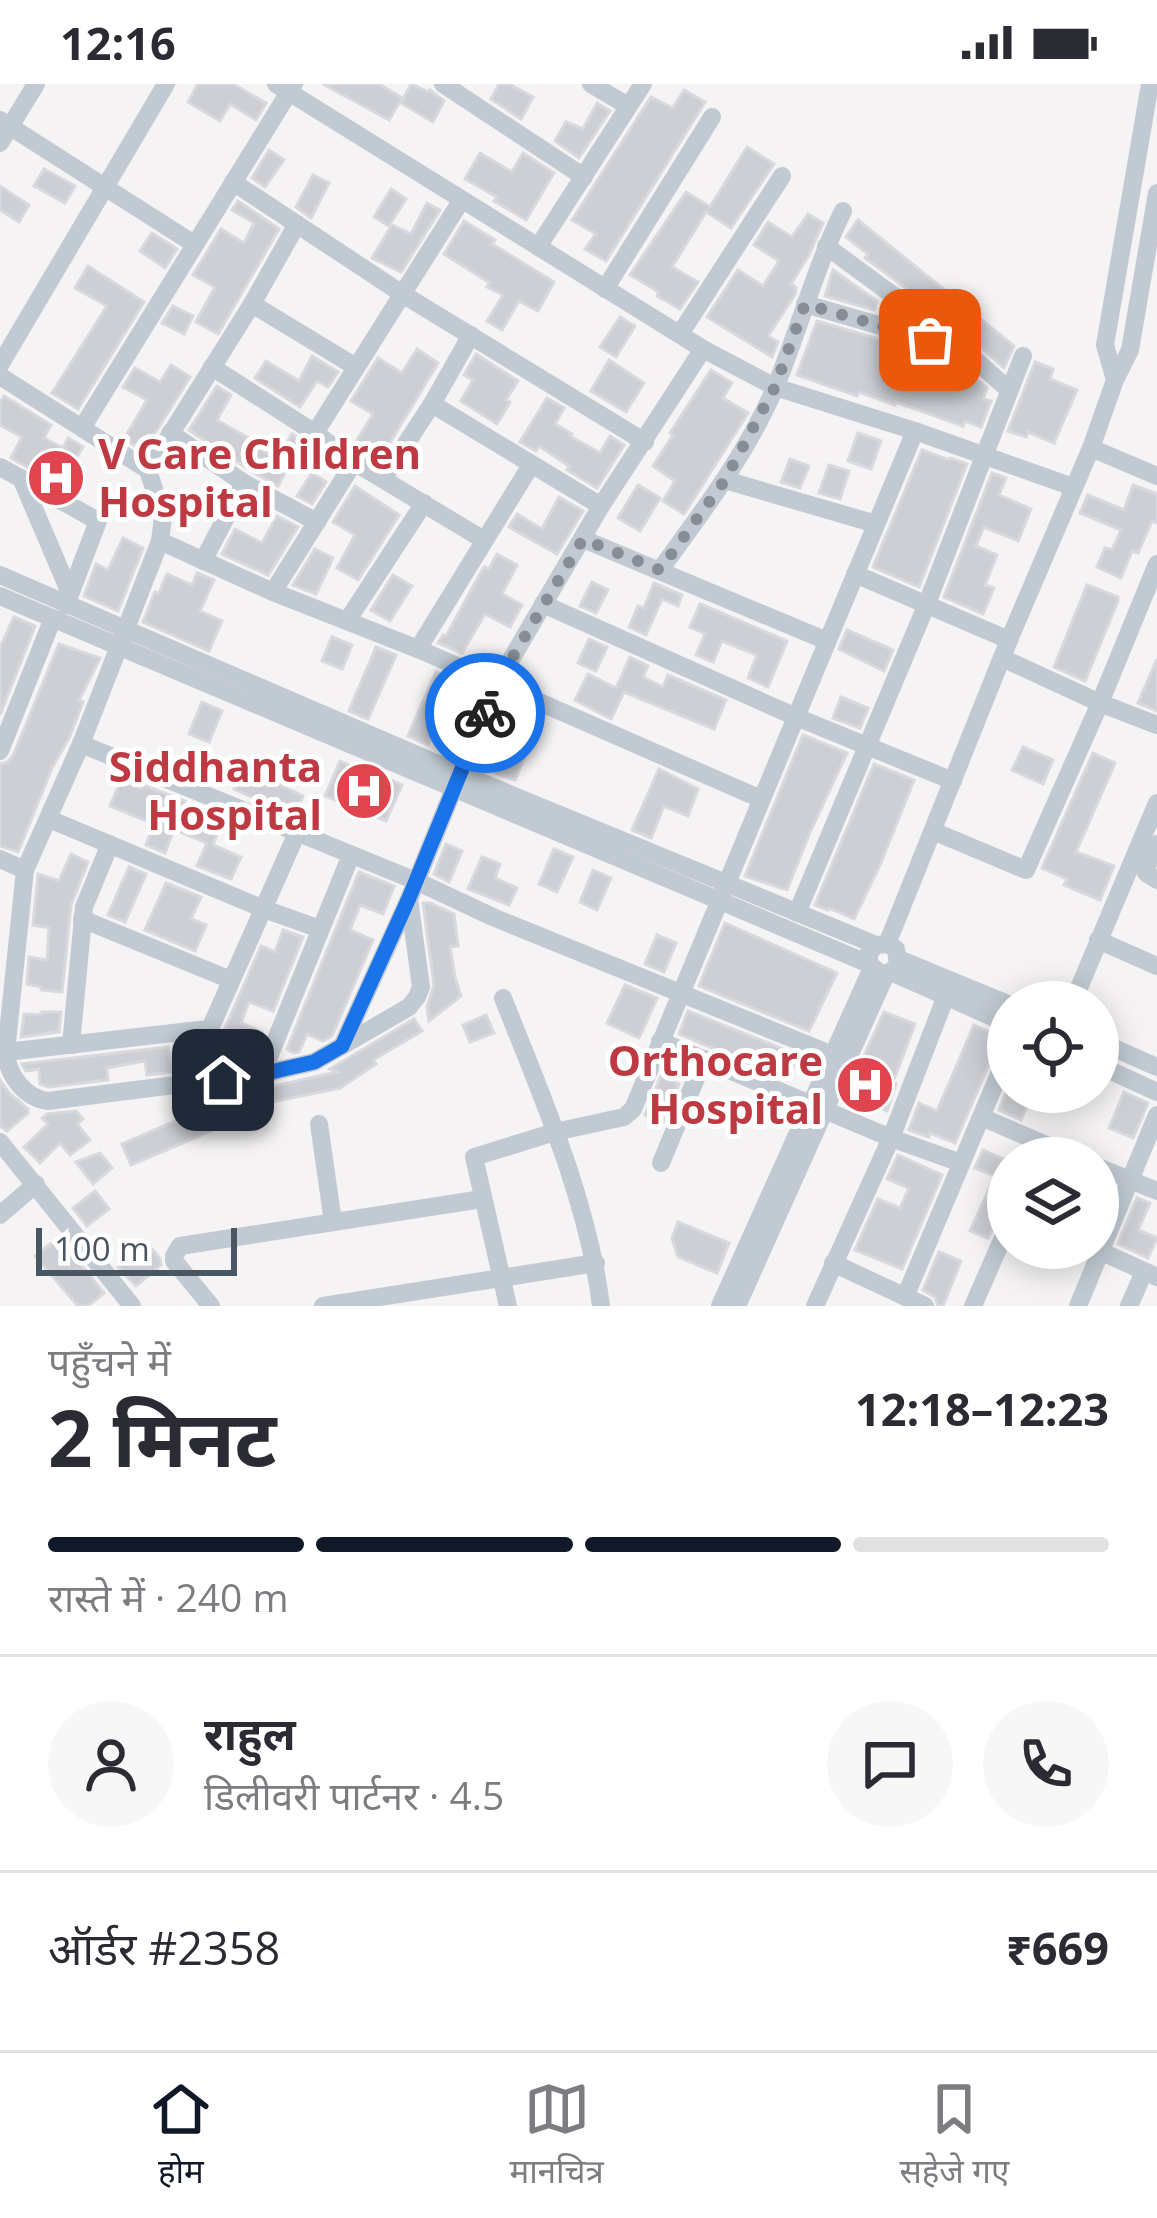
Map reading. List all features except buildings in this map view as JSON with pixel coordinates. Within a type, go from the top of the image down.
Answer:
[{"type":"street","points":[[36,84],[3,130],[194,244]]},
{"type":"street","points":[[0,365],[166,84]]},
{"type":"street","points":[[442,84],[584,177]]},
{"type":"street","points":[[592,84],[628,106]]},
{"type":"street","points":[[538,247],[644,84]]},
{"type":"street","points":[[1115,380],[1106,345],[1150,84]]},
{"type":"street","points":[[82,428],[286,87],[461,201],[703,349],[775,387],[1073,487]]},
{"type":"street","points":[[605,289],[712,117]]},
{"type":"street","points":[[680,334],[782,176]]},
{"type":"street","points":[[232,182],[404,295],[644,442]]},
{"type":"street","points":[[737,1301],[883,961],[1005,649],[1130,350],[1157,193]]},
{"type":"street","points":[[315,433],[461,201]]},
{"type":"street","points":[[660,570],[725,480],[775,387],[843,211]]},
{"type":"street","points":[[148,470],[297,224]]},
{"type":"street","points":[[826,246],[947,334],[1009,390]]},
{"type":"street","points":[[252,304],[356,367]]},
{"type":"street","points":[[805,304],[930,340],[947,334]]},
{"type":"street","points":[[383,479],[471,335]]},
{"type":"street","points":[[342,1046],[496,685],[601,506],[703,349]]},
{"type":"street","points":[[796,913],[926,606],[1023,356]]},
{"type":"street","points":[[212,368],[484,540]]},
{"type":"street","points":[[0,376],[148,470],[163,517],[160,541],[123,637],[25,870],[6,1052],[11,1076],[39,1101],[262,1074],[314,1062],[409,1007],[418,997],[412,890]]},
{"type":"street","points":[[432,404],[601,506]]},
{"type":"street","points":[[508,1306],[475,1154],[629,1114],[915,431]]},
{"type":"street","points":[[170,433],[244,483],[317,522]]},
{"type":"street","points":[[1091,448],[1157,476]]},
{"type":"street","points":[[273,592],[354,462]]},
{"type":"street","points":[[418,649],[531,465]]},
{"type":"street","points":[[0,467],[98,521],[63,605],[8,708],[0,751]]},
{"type":"street","points":[[21,478],[63,605]]},
{"type":"street","points":[[725,480],[876,524]]},
{"type":"street","points":[[203,561],[244,483]]},
{"type":"street","points":[[347,621],[424,503]]},
{"type":"street","points":[[583,539],[827,641]]},
{"type":"street","points":[[160,541],[761,799]]},
{"type":"street","points":[[933,831],[1026,870],[1157,564]]},
{"type":"street","points":[[855,574],[926,606],[1100,703],[1157,725]]},
{"type":"street","points":[[0,575],[123,637],[458,782],[883,961],[987,997]]},
{"type":"street","points":[[0,596],[63,605]]},
{"type":"street","points":[[542,604],[953,781]]},
{"type":"street","points":[[81,744],[351,855],[412,890],[495,918],[833,1055]]},
{"type":"street","points":[[1081,981],[1157,803]]},
{"type":"street","points":[[49,819],[320,929]]},
{"type":"street","points":[[184,1085],[297,833]]},
{"type":"street","points":[[70,1045],[83,907],[110,844]]},
{"type":"street","points":[[1157,844],[1145,870],[1157,880]]},
{"type":"street","points":[[262,1074],[351,855]]},
{"type":"street","points":[[0,859],[25,870]]},
{"type":"street","points":[[722,891],[796,913],[987,1015]]},
{"type":"street","points":[[82,920],[231,980]]},
{"type":"street","points":[[1098,940],[1157,966]]},
{"type":"street","points":[[818,1106],[833,1055],[883,961]]},
{"type":"street","points":[[815,1306],[891,1138],[946,996]]},
{"type":"street","points":[[503,998],[555,1132],[596,1263],[601,1306]]},
{"type":"street","points":[[6,1052],[208,1029]]},
{"type":"street","points":[[660,1041],[961,1163]]},
{"type":"street","points":[[1119,1051],[1157,1067]]},
{"type":"street","points":[[661,1163],[704,1059]]},
{"type":"street","points":[[1119,1075],[1157,1092]]},
{"type":"street","points":[[905,1298],[987,1103]]},
{"type":"street","points":[[1119,1210],[1157,1115]]},
{"type":"street","points":[[981,1117],[1016,1137]]},
{"type":"street","points":[[319,1124],[333,1222]]},
{"type":"street","points":[[0,1142],[132,1306]]},
{"type":"street","points":[[1119,1175],[1157,1191]]},
{"type":"street","points":[[0,1215],[36,1184]]},
{"type":"street","points":[[211,1306],[174,1261],[180,1246],[482,1199]]},
{"type":"street","points":[[1119,1260],[1150,1274],[1129,1306]]},
{"type":"street","points":[[323,1306],[427,1298],[503,1277],[596,1263]]},
{"type":"street","points":[[833,1263],[925,1306]]},
{"type":"street","points":[[973,1306],[989,1269]]},
{"type":"street","points":[[1078,1306],[1094,1269]]},
{"type":"way so far","points":[[485,713],[496,685],[583,539],[660,570],[725,480],[775,387],[805,304],[930,340]]},
{"type":"place","name":"V Care Children Hospital","points":[[56,478]]},
{"type":"place","name":"Siddhanta Hospital","points":[[364,791]]},
{"type":"place","name":"Orthocare Hospital","points":[[865,1085]]},
{"type":"route","points":[[223,1080],[314,1062],[342,1046],[485,713]]}]
